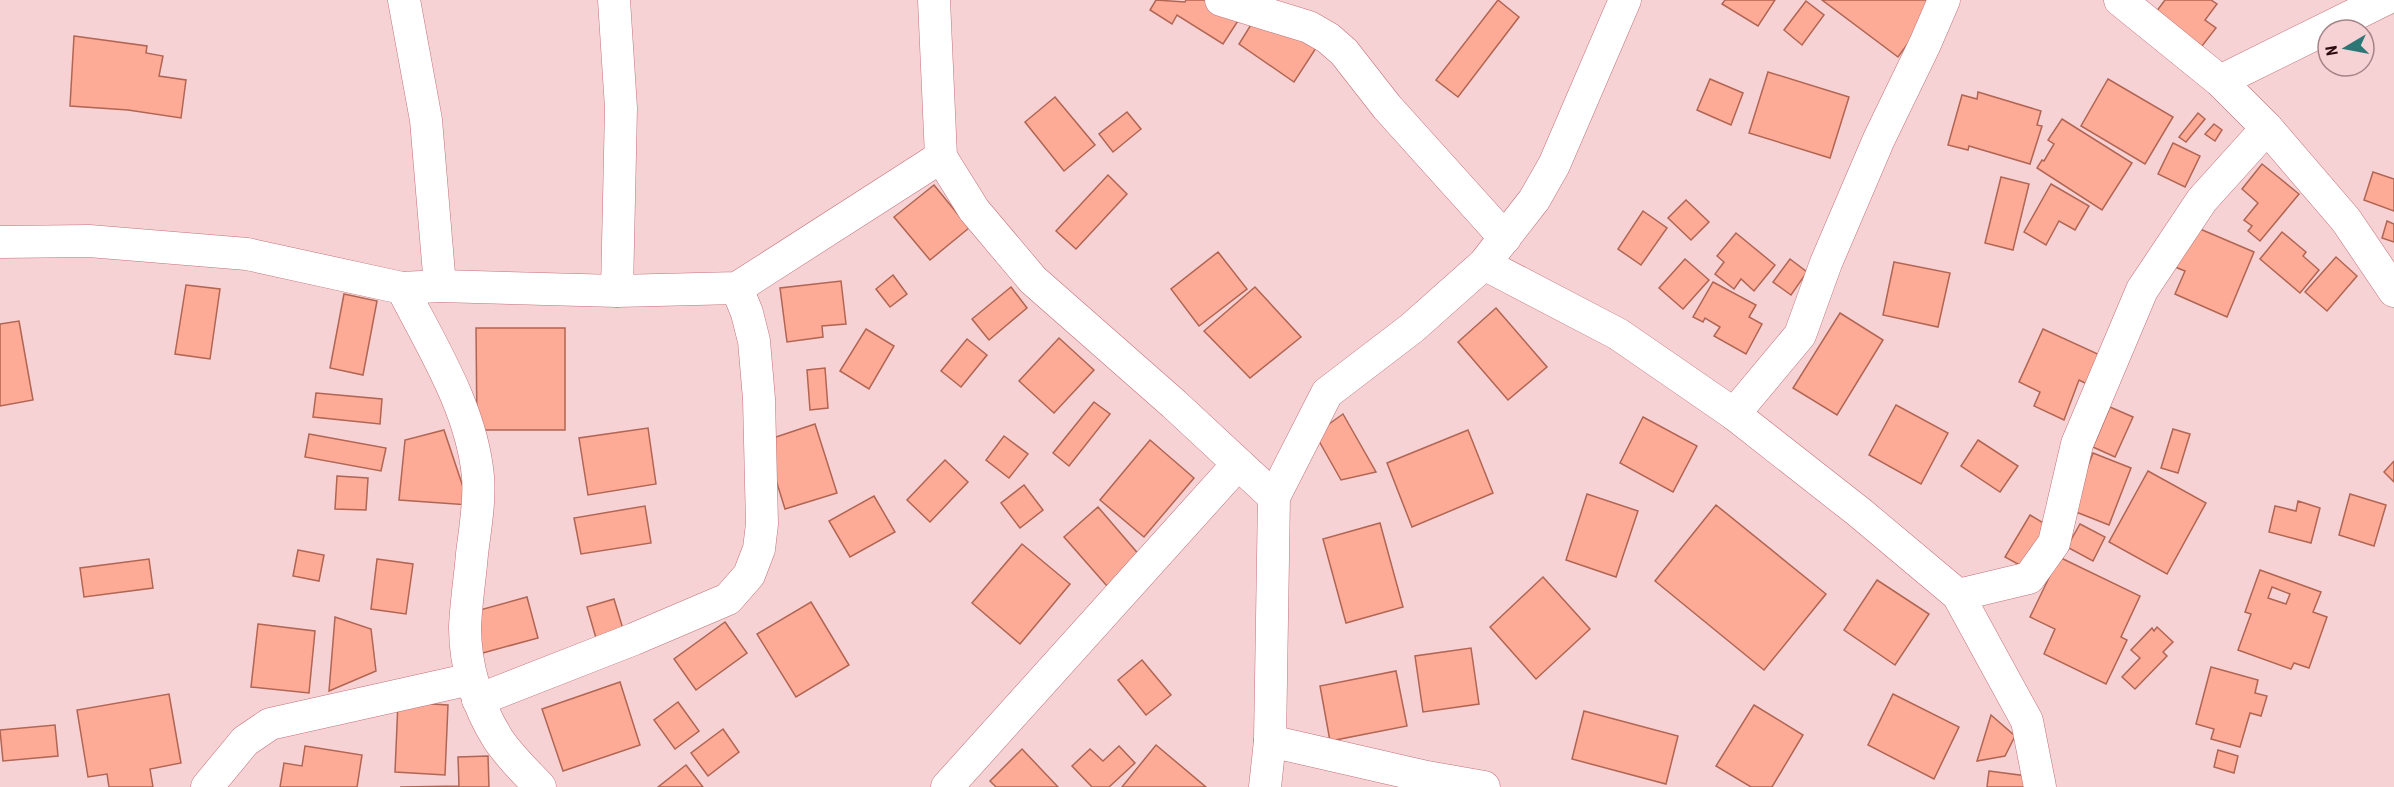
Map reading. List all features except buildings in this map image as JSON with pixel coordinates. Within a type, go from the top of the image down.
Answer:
[{"type":"street","points":[[404,0],[426,120],[440,286]]},
{"type":"street","points":[[614,0],[621,108],[617,291]]},
{"type":"street","points":[[934,0],[941,157],[974,210],[1033,280],[1174,404],[1274,497]]},
{"type":"street","points":[[1221,0],[1309,27],[1328,38],[1344,52],[1387,107],[1505,238]]},
{"type":"street","points":[[1265,787],[1270,741],[1274,497],[1327,393],[1412,328],[1484,264],[1534,200],[1554,165],[1625,0]]},
{"type":"street","points":[[1734,414],[1800,335],[1826,263],[1875,149],[1926,44],[1944,0]]},
{"type":"street","points":[[2120,0],[2220,81],[2267,128],[2346,220],[2394,291]]},
{"type":"street","points":[[2220,81],[2384,0]]},
{"type":"street","points":[[1958,595],[2029,578],[2054,543],[2077,444],[2142,290],[2202,200],[2267,128]]},
{"type":"street","points":[[0,242],[89,241],[247,254],[402,288],[440,286],[617,291],[737,288],[941,157]]},
{"type":"street","points":[[1484,264],[1618,334],[1734,414],[1859,512],[1958,595],[2027,721],[2040,787]]},
{"type":"street","points":[[402,288],[451,383],[463,415],[478,478],[465,628],[475,690],[499,740],[540,787]]},
{"type":"street","points":[[207,787],[245,741],[270,724],[475,690],[728,599],[749,574],[759,549],[762,524],[759,399],[754,341],[747,313],[737,288]]},
{"type":"street","points":[[947,787],[1238,464]]},
{"type":"street","points":[[1270,741],[1427,777],[1484,787]]}]
